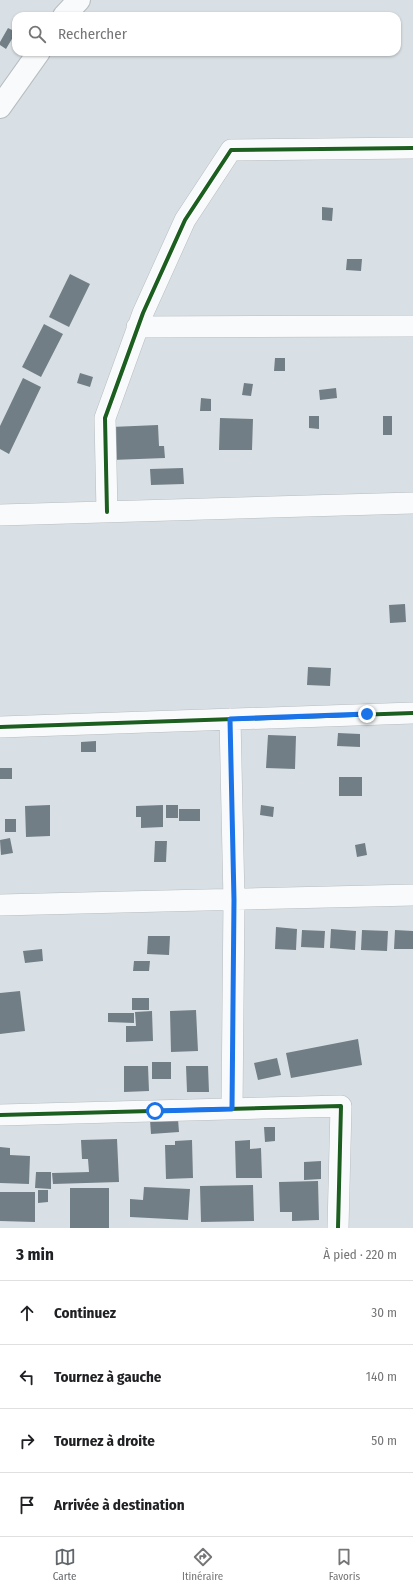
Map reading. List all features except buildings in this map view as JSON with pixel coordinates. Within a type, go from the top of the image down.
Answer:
[{"type":"main road","points":[[68,12],[79,0]]},
{"type":"main road","points":[[0,107],[36,56]]},
{"type":"street","points":[[107,512],[105,418],[137,328],[186,220],[231,150],[413,148]]},
{"type":"street","points":[[137,328],[413,326]]},
{"type":"street","points":[[0,515],[413,502]]},
{"type":"street","points":[[0,727],[413,713]]},
{"type":"street","points":[[230,719],[234,900],[232,1109]]},
{"type":"street","points":[[0,905],[413,895]]},
{"type":"street","points":[[0,1115],[341,1106],[338,1228]]},
{"type":"cycle path","points":[[107,512],[105,418],[143,313],[185,220],[231,150],[413,148]]},
{"type":"cycle path","points":[[0,727],[413,713]]},
{"type":"cycle path","points":[[0,1115],[341,1106],[338,1228]]},
{"type":"route","points":[[155,1111],[232,1109],[234,900],[230,719],[367,714]]}]
